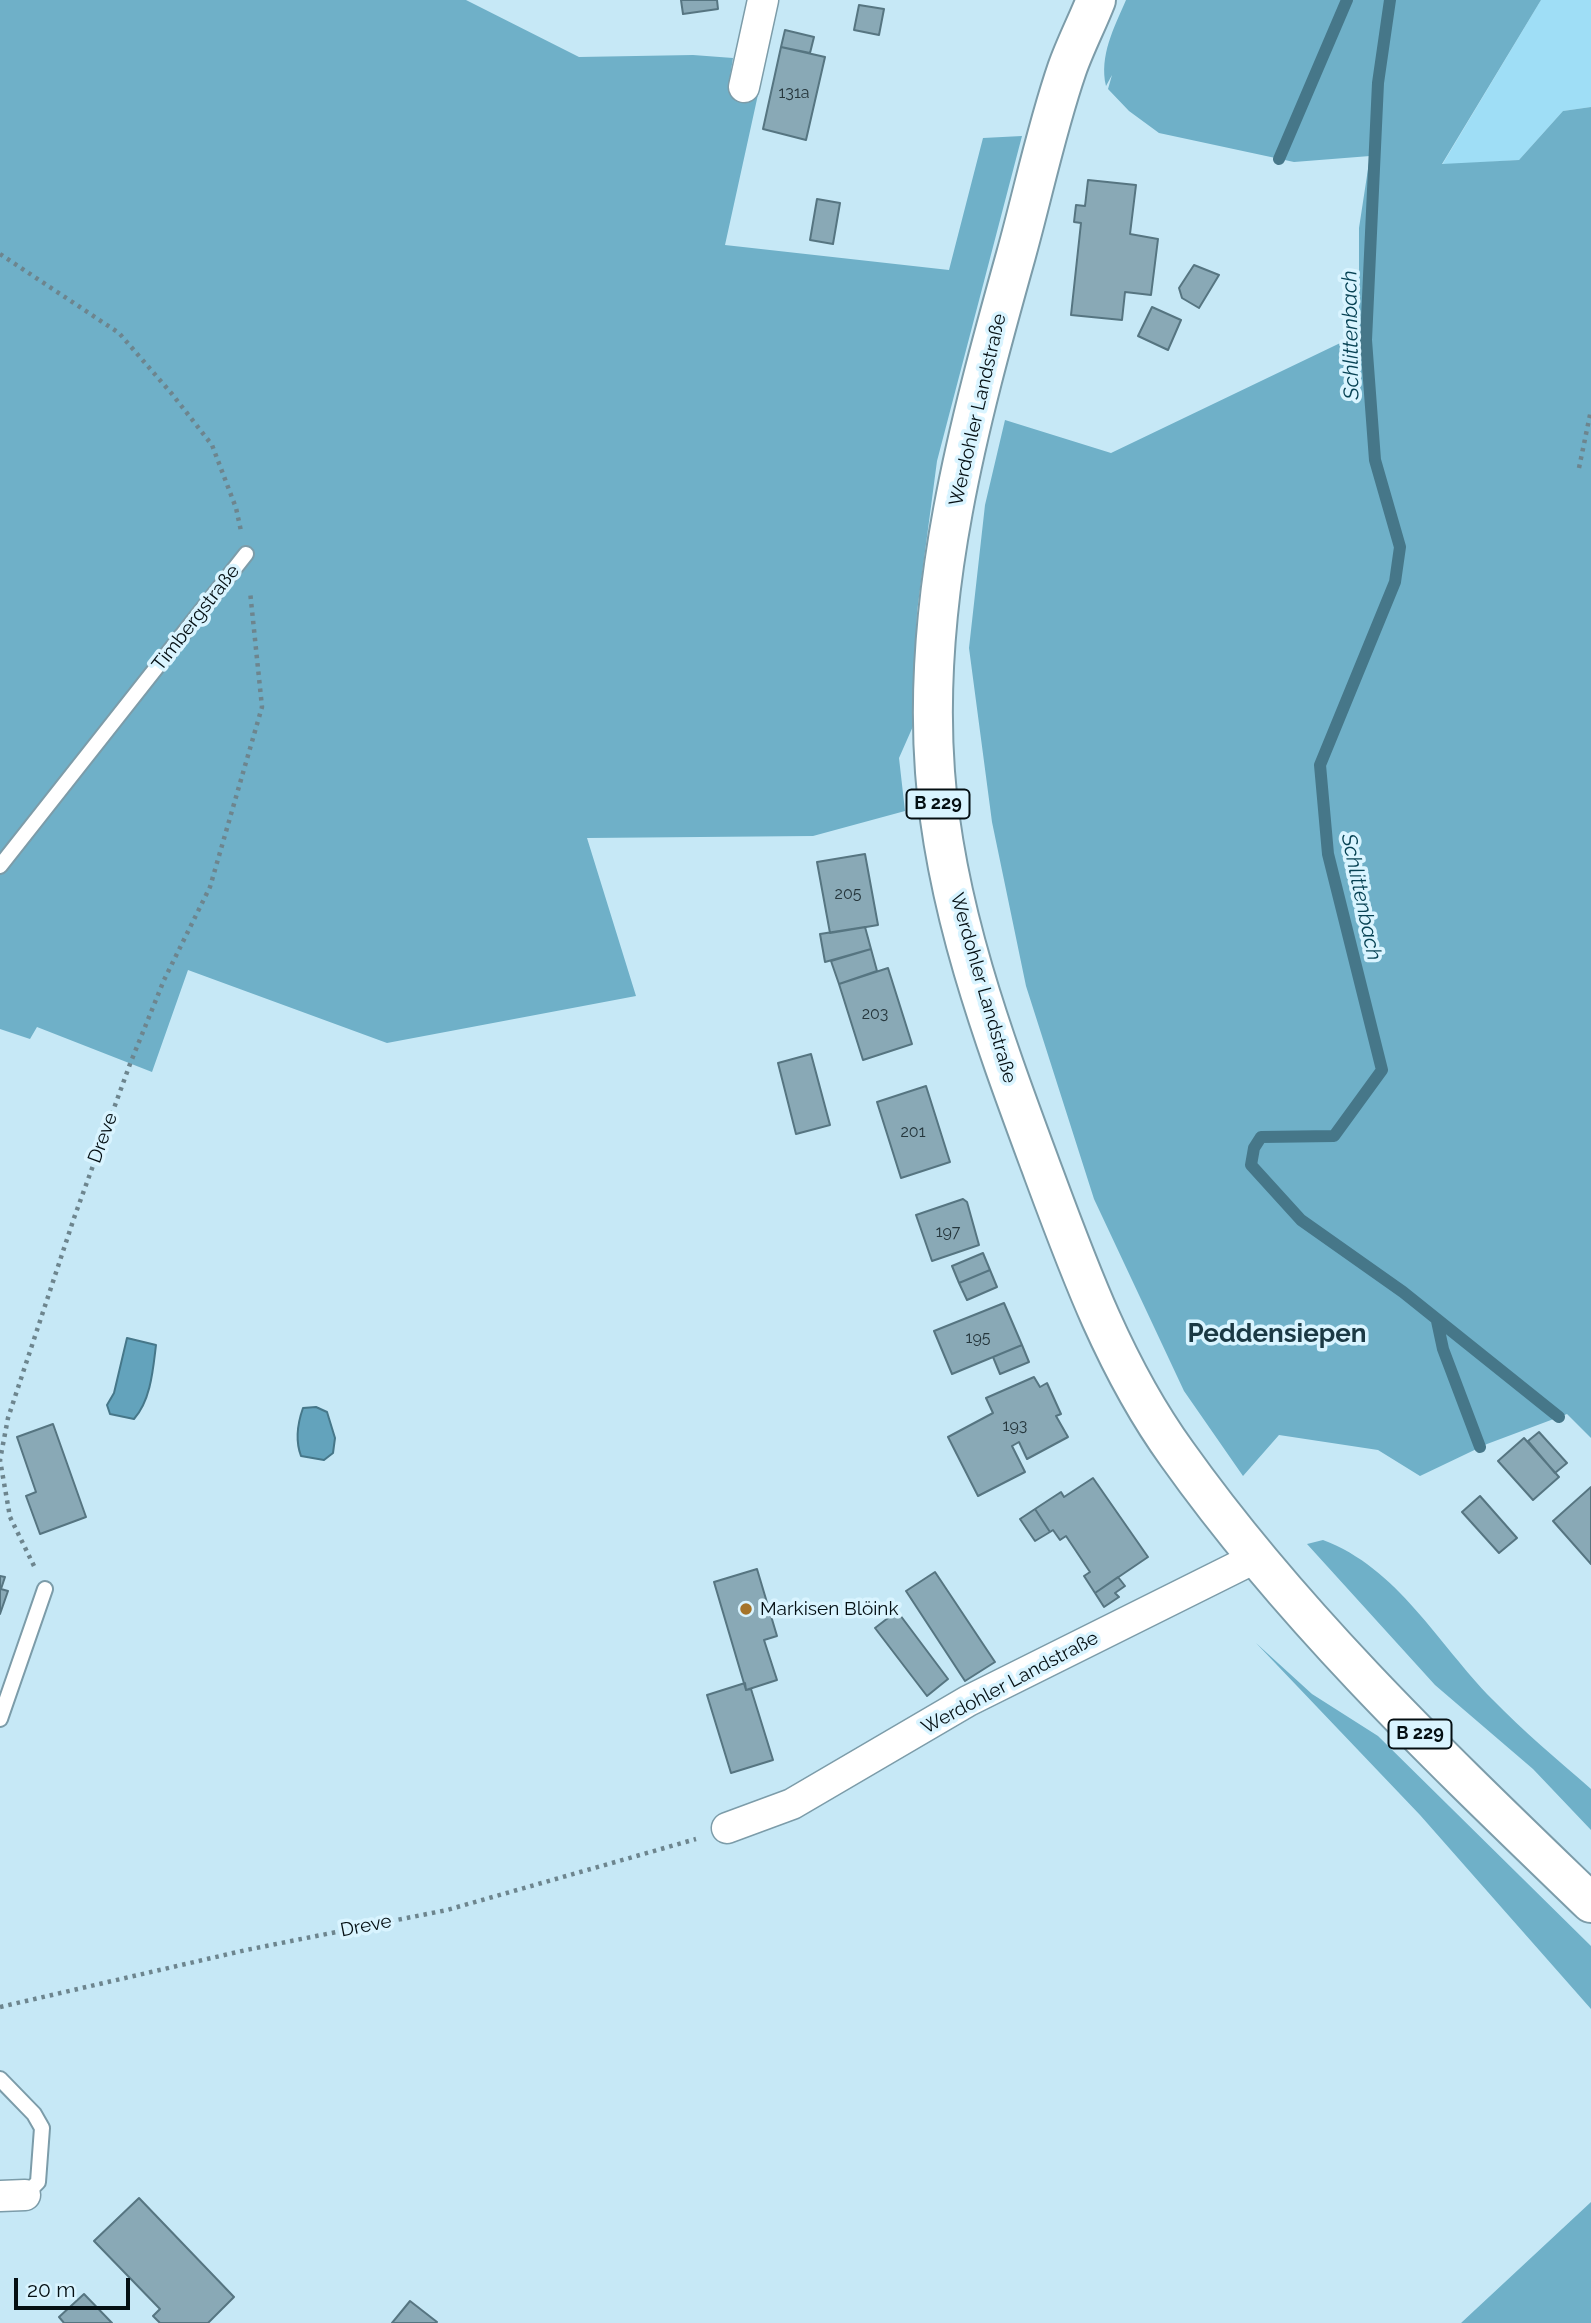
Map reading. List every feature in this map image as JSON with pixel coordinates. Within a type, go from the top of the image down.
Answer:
[{"type":"main road","name":"Werdohler Landstraße","points":[[1096,0],[1067,69],[961,465],[936,616],[935,770],[941,829],[960,920],[992,1035],[1102,1323],[1174,1451],[1255,1558],[1343,1656],[1591,1903]]},
{"type":"street","points":[[744,87],[763,0]]},
{"type":"street","name":"Werdohler Landstraße","points":[[727,1828],[792,1804],[968,1701],[1255,1558]]},
{"type":"lane","name":"Timbergstraße","points":[[0,866],[246,554]]},
{"type":"lane","points":[[0,1719],[45,1589]]},
{"type":"lane","points":[[0,2079],[34,2113],[42,2128],[38,2182],[13,2195]]},
{"type":"path","name":"Timbergstraße","points":[[0,254],[119,333],[172,394],[212,445],[236,508],[246,554]]},
{"type":"path","points":[[1579,468],[1591,410]]},
{"type":"path","name":"Dreve","points":[[45,1589],[10,1517],[0,1460],[8,1418],[74,1218],[121,1088],[164,979],[211,887],[262,707],[246,554]]},
{"type":"path","name":"Dreve","points":[[0,2007],[246,1950],[447,1910],[676,1847],[727,1828]]},
{"type":"shaded area","points":[[0,0],[466,0],[579,57],[693,55],[733,58],[729,83],[759,90],[725,245],[949,270],[983,138],[1022,136],[937,461],[917,612],[914,724],[899,758],[905,811],[813,836],[587,838],[636,996],[387,1043],[188,970],[152,1072],[37,1027],[30,1039],[0,1029]]},
{"type":"shaded area","points":[[1126,0],[1541,0],[1442,164],[1519,160],[1563,111],[1591,107],[1591,1438],[1567,1414],[1487,1444],[1420,1476],[1378,1450],[1279,1435],[1243,1476],[1184,1391],[1094,1199],[1026,986],[992,822],[969,648],[985,505],[1005,420],[1111,453],[1359,334],[1359,228],[1370,156],[1294,162],[1159,133],[1129,111],[1108,89],[1112,75],[1106,86],[1106,53]]},
{"type":"shaded area","points":[[1541,0],[1591,0],[1591,107],[1563,111],[1519,160],[1442,165]]},
{"type":"shaded area","points":[[127,1338],[156,1345],[148,1394],[134,1419],[110,1414],[107,1405],[114,1393]]},
{"type":"shaded area","points":[[316,1407],[327,1412],[335,1438],[333,1453],[324,1460],[301,1456],[297,1438],[303,1408]]},
{"type":"shaded area","points":[[1323,1540],[1350,1553],[1395,1588],[1492,1699],[1591,1789],[1591,1830],[1533,1769],[1435,1685],[1307,1544]]},
{"type":"shaded area","points":[[1256,1643],[1312,1694],[1378,1736],[1591,1946],[1591,2009],[1420,1815]]},
{"type":"shaded area","points":[[1591,2202],[1591,2323],[1461,2323]]},
{"type":"building","points":[[681,0],[717,0],[718,9],[683,14]]},
{"type":"building","points":[[859,5],[884,9],[879,35],[854,30]]},
{"type":"building","points":[[785,30],[814,37],[810,53],[781,47]]},
{"type":"building","points":[[781,47],[825,57],[806,140],[763,129]]},
{"type":"building","points":[[1088,180],[1136,185],[1130,234],[1158,239],[1151,295],[1125,292],[1122,320],[1071,315],[1081,223],[1074,222],[1076,205],[1085,206]]},
{"type":"building","points":[[817,199],[840,203],[833,244],[810,240]]},
{"type":"building","points":[[1194,265],[1219,275],[1199,308],[1182,298],[1179,288]]},
{"type":"building","points":[[1152,307],[1181,320],[1168,350],[1138,336]]},
{"type":"building","points":[[865,854],[878,925],[830,933],[817,862]]},
{"type":"building","points":[[865,927],[871,949],[825,962],[820,934]]},
{"type":"building","points":[[871,949],[877,971],[839,984],[831,961]]},
{"type":"building","points":[[888,968],[912,1044],[863,1060],[839,984]]},
{"type":"building","points":[[811,1054],[830,1125],[796,1134],[778,1063]]},
{"type":"building","points":[[926,1086],[950,1162],[901,1178],[877,1102]]},
{"type":"building","points":[[963,1199],[967,1202],[979,1245],[932,1261],[916,1215]]},
{"type":"building","points":[[983,1253],[990,1270],[959,1283],[952,1266]]},
{"type":"building","points":[[990,1270],[997,1287],[967,1300],[959,1283]]},
{"type":"building","points":[[1004,1303],[1022,1345],[952,1374],[934,1331]]},
{"type":"building","points":[[1022,1345],[1029,1362],[1000,1374],[993,1357]]},
{"type":"building","points":[[1034,1377],[1040,1387],[1047,1383],[1061,1414],[1056,1416],[1068,1437],[1027,1459],[1019,1442],[1012,1446],[1025,1472],[978,1496],[948,1437],[993,1413],[986,1398]]},
{"type":"building","points":[[53,1424],[86,1517],[40,1534],[26,1496],[36,1492],[17,1437]]},
{"type":"building","points":[[1539,1432],[1567,1463],[1555,1473],[1528,1441]]},
{"type":"building","points":[[1524,1438],[1559,1477],[1533,1500],[1498,1461]]},
{"type":"building","points":[[1093,1478],[1148,1557],[1095,1593],[1084,1576],[1090,1572],[1066,1536],[1060,1540],[1053,1530],[1050,1532],[1035,1509],[1061,1492],[1064,1497]]},
{"type":"building","points":[[1591,1487],[1591,1564],[1553,1521]]},
{"type":"building","points":[[1480,1496],[1517,1538],[1499,1553],[1462,1512]]},
{"type":"building","points":[[1035,1509],[1050,1532],[1035,1541],[1020,1519]]},
{"type":"building","name":"Markisen Blöink","points":[[757,1569],[777,1636],[764,1640],[777,1680],[746,1690],[714,1582]]},
{"type":"building","points":[[935,1572],[995,1662],[965,1681],[906,1591]]},
{"type":"building","points":[[0,1576],[5,1577],[1,1589],[8,1591],[0,1614]]},
{"type":"building","points":[[1118,1577],[1125,1586],[1115,1593],[1119,1597],[1104,1607],[1095,1593]]},
{"type":"building","points":[[897,1611],[948,1679],[927,1696],[875,1628]]},
{"type":"building","points":[[745,1683],[746,1690],[751,1689],[773,1760],[731,1773],[707,1695]]},
{"type":"building","points":[[139,2198],[234,2297],[208,2323],[160,2323],[153,2316],[160,2309],[94,2241]]},
{"type":"building","points":[[84,2294],[112,2323],[64,2323],[59,2317]]},
{"type":"building","points":[[410,2301],[437,2322],[392,2323]]},
{"type":"waterway","points":[[1279,159],[1347,0]]},
{"type":"waterway","name":"Schlittenbach","points":[[1390,0],[1378,83],[1366,340],[1375,460],[1400,547],[1395,582],[1320,765],[1328,854],[1382,1070],[1334,1136],[1261,1137],[1254,1148],[1251,1165],[1301,1220],[1403,1292],[1559,1417]]},
{"type":"waterway","points":[[1437,1321],[1443,1349],[1480,1447]]},
{"type":"place","name":"Markisen Blöink","points":[[746,1609]]},
{"type":"district","name":"Peddensiepen","points":[[1277,1334]]}]
